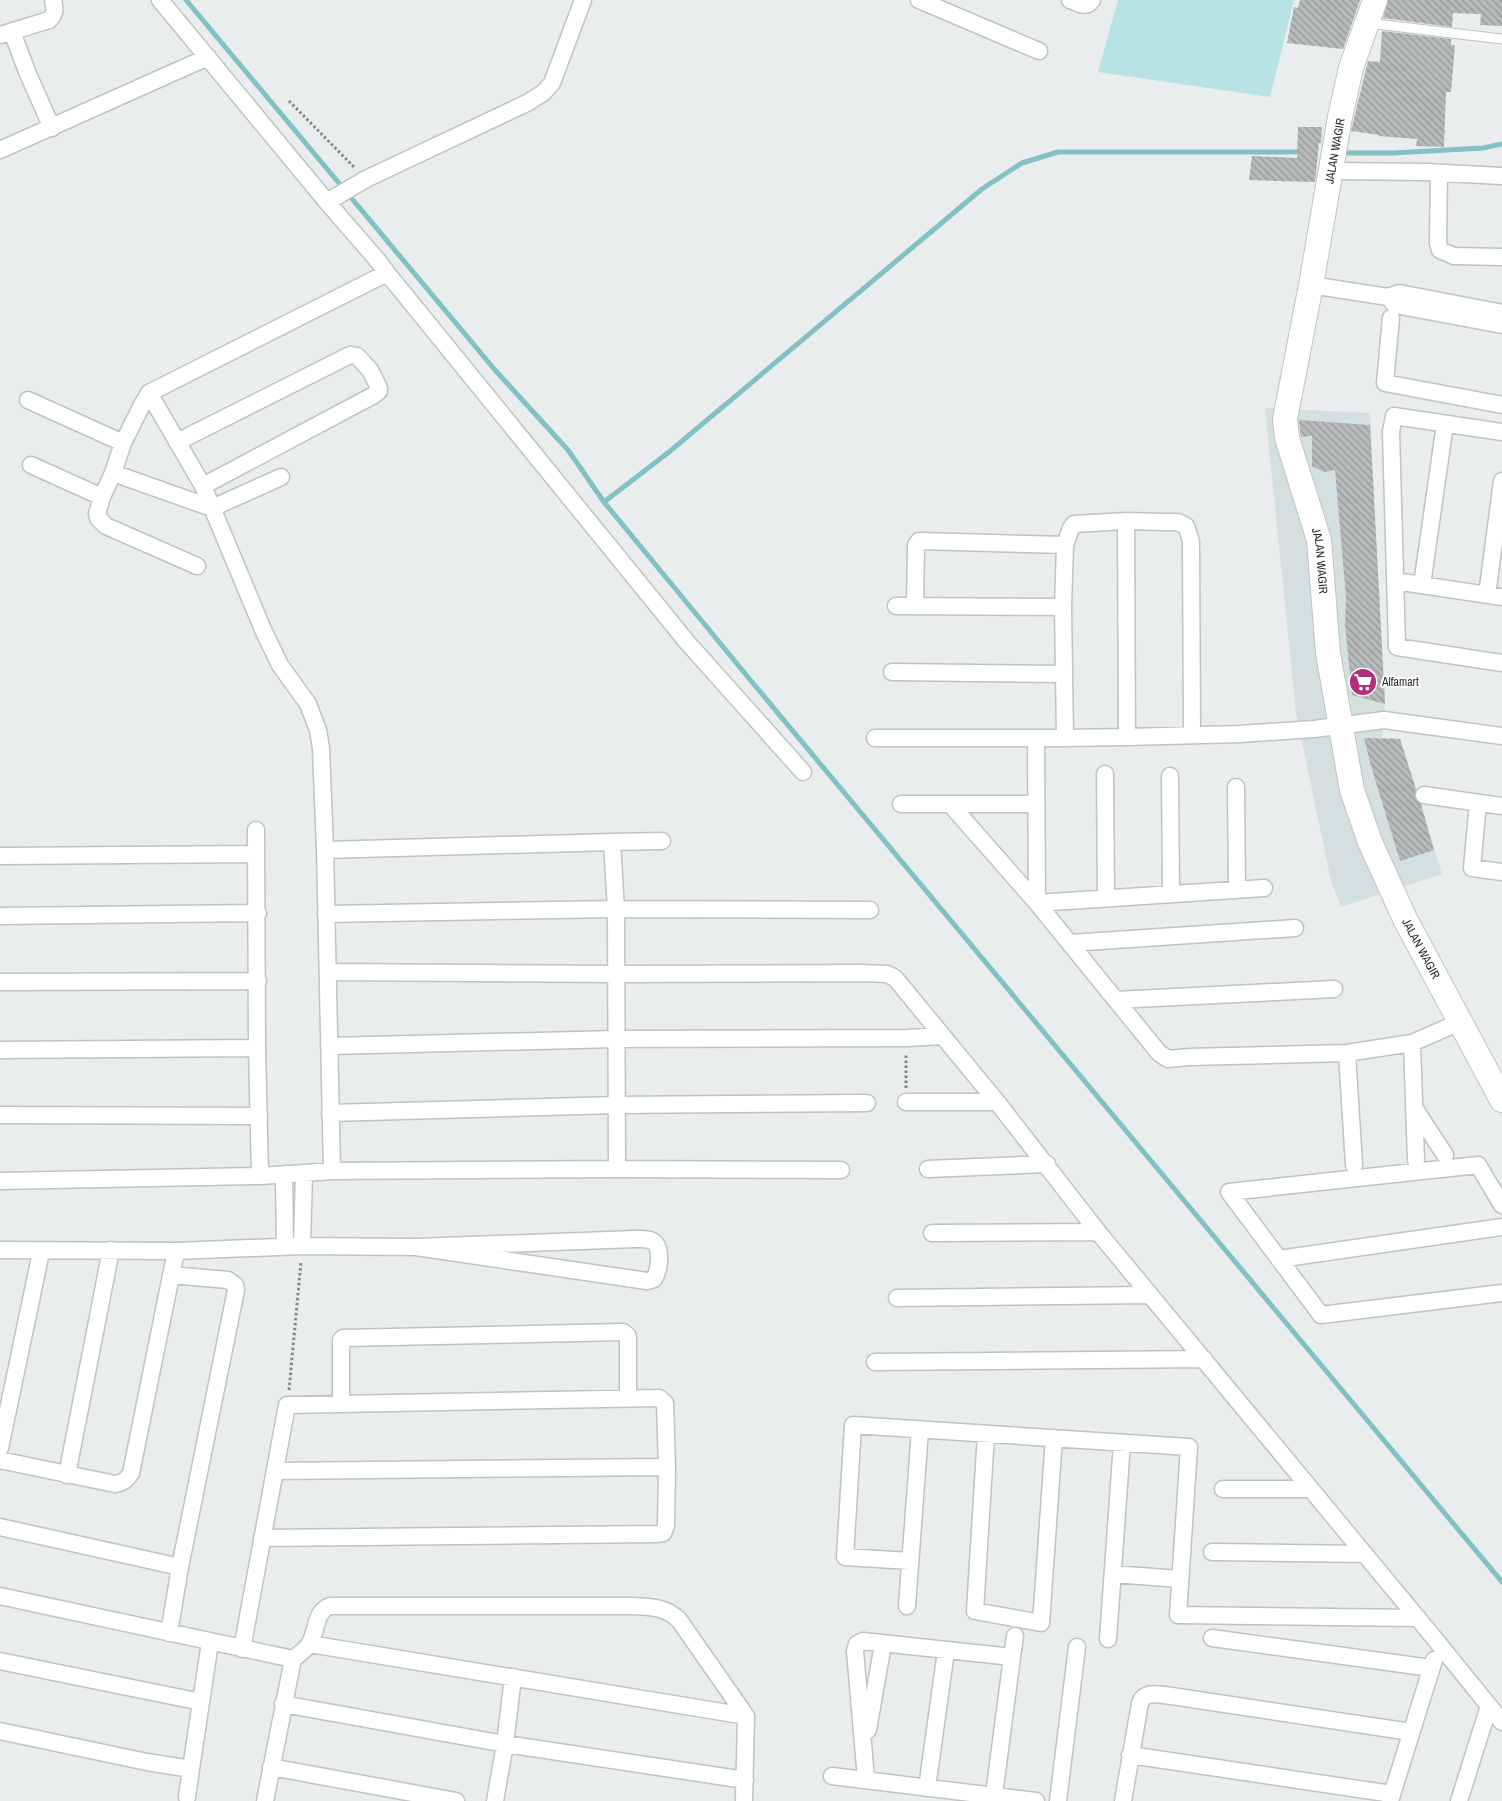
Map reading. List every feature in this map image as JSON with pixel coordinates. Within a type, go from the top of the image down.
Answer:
[{"type":"street","points":[[52,128],[28,74],[6,34],[49,20],[55,10],[53,0]]},
{"type":"street","points":[[160,0],[330,200],[387,273],[688,642],[803,772]]},
{"type":"street","points":[[330,200],[362,181],[527,103],[543,93],[552,82],[583,0]]},
{"type":"street","points":[[919,0],[1039,51]]},
{"type":"street","points":[[1070,0],[1086,6],[1092,0]]},
{"type":"street","name":"JALAN WAGIR","points":[[1375,0],[1351,68],[1285,419],[1286,438],[1318,540],[1328,653],[1352,790],[1370,842],[1405,919],[1502,1100]]},
{"type":"street","points":[[2,145],[52,128],[208,57]]},
{"type":"street","points":[[1332,168],[1502,176]]},
{"type":"street","points":[[1433,173],[1502,169]]},
{"type":"street","points":[[1433,173],[1440,250],[1454,256],[1502,257]]},
{"type":"street","points":[[197,566],[100,522],[97,514],[123,443],[149,393],[387,273]]},
{"type":"street","points":[[1311,285],[1388,297],[1399,293],[1502,313]]},
{"type":"street","points":[[1388,297],[1396,305],[1502,326]]},
{"type":"street","points":[[1391,318],[1385,383],[1502,405]]},
{"type":"street","points":[[177,442],[350,355],[357,356],[370,370],[379,388],[379,391],[374,395],[203,486]]},
{"type":"street","points":[[149,393],[203,486],[264,632],[280,665],[308,704],[318,730],[321,748],[332,1171]]},
{"type":"street","points":[[28,400],[123,443]]},
{"type":"street","points":[[1502,432],[1394,416],[1391,432],[1397,647],[1502,663]]},
{"type":"street","points":[[1422,585],[1444,424]]},
{"type":"street","points":[[31,465],[102,497]]},
{"type":"street","points":[[113,473],[212,508],[281,477]]},
{"type":"street","points":[[1396,581],[1495,596],[1502,481]]},
{"type":"street","points":[[1065,738],[1063,607],[1065,545],[1074,524],[1126,521],[1178,522],[1186,526],[1189,531],[1192,735]]},
{"type":"street","points":[[1126,521],[1127,737]]},
{"type":"street","points":[[915,606],[915,555],[916,544],[919,541],[1065,545]]},
{"type":"street","points":[[896,606],[1063,607]]},
{"type":"street","points":[[892,672],[1063,674]]},
{"type":"street","points":[[875,738],[1065,738],[1192,735],[1314,729],[1340,724],[1384,720],[1502,736]]},
{"type":"street","points":[[1036,738],[1038,903]]},
{"type":"street","points":[[1105,774],[1106,898]]},
{"type":"street","points":[[1170,776],[1171,894]]},
{"type":"street","points":[[1236,786],[1237,890]]},
{"type":"street","points":[[1424,795],[1502,806]]},
{"type":"street","points":[[1478,803],[1472,868],[1502,872]]},
{"type":"street","points":[[901,804],[1036,804]]},
{"type":"street","points":[[950,804],[1038,903],[1159,1052],[1168,1059],[1347,1053],[1412,1043],[1460,1022]]},
{"type":"street","points":[[256,830],[258,912],[257,1048],[260,1176]]},
{"type":"street","points":[[324,850],[662,841]]},
{"type":"street","points":[[612,842],[616,909],[617,1169]]},
{"type":"street","points":[[0,856],[256,854]]},
{"type":"street","points":[[1038,903],[1264,888]]},
{"type":"street","points":[[326,914],[616,909],[870,910]]},
{"type":"street","points":[[0,916],[258,912]]},
{"type":"street","points":[[1070,943],[1295,928]]},
{"type":"street","points":[[328,972],[862,973],[888,974],[895,978],[998,1102],[1098,1232],[1204,1358],[1502,1722]]},
{"type":"street","points":[[0,982],[258,981]]},
{"type":"street","points":[[1116,1000],[1334,989]]},
{"type":"street","points":[[329,1046],[616,1039],[907,1038],[943,1036]]},
{"type":"street","points":[[1412,1043],[1416,1160]]},
{"type":"street","points":[[0,1050],[257,1048]]},
{"type":"street","points":[[1347,1053],[1354,1165]]},
{"type":"street","points":[[906,1102],[998,1102]]},
{"type":"street","points":[[330,1113],[617,1106],[867,1103]]},
{"type":"street","points":[[1414,1107],[1445,1155]]},
{"type":"street","points":[[0,1116],[259,1116]]},
{"type":"street","points":[[928,1169],[1047,1164]]},
{"type":"street","points":[[1502,1205],[1478,1165],[1229,1192],[1321,1315],[1502,1293]]},
{"type":"street","points":[[0,1181],[260,1176],[332,1171],[841,1170]]},
{"type":"street","points":[[302,1246],[304,1174]]},
{"type":"street","points":[[284,1175],[285,1247]]},
{"type":"street","points":[[1279,1259],[1502,1227]]},
{"type":"street","points":[[932,1233],[1098,1232]]},
{"type":"street","points":[[0,1250],[41,1252],[176,1251],[302,1246],[416,1247],[649,1239],[655,1243],[658,1250],[658,1264],[657,1274],[654,1279],[647,1281],[416,1247]]},
{"type":"street","points":[[67,1474],[111,1250]]},
{"type":"street","points":[[0,1460],[115,1484],[127,1479],[132,1473],[176,1251]]},
{"type":"street","points":[[0,1448],[41,1252]]},
{"type":"street","points":[[169,1633],[180,1567],[236,1290],[236,1286],[228,1280],[171,1275]]},
{"type":"street","points":[[896,1298],[1150,1295]]},
{"type":"street","points":[[341,1402],[341,1340],[346,1337],[623,1332],[628,1337],[628,1398]]},
{"type":"street","points":[[875,1362],[1204,1358]]},
{"type":"street","points":[[242,1649],[262,1538],[287,1404],[628,1398],[659,1398],[665,1403],[667,1467],[666,1526],[663,1533],[262,1538]]},
{"type":"street","points":[[910,1561],[845,1557],[853,1426],[1189,1447],[1178,1615],[1418,1618]]},
{"type":"street","points":[[907,1606],[920,1430]]},
{"type":"street","points":[[986,1434],[975,1611],[1041,1623],[1054,1438]]},
{"type":"street","points":[[1108,1639],[1122,1443]]},
{"type":"street","points":[[275,1471],[667,1467]]},
{"type":"street","points":[[1223,1490],[1310,1489]]},
{"type":"street","points":[[0,1527],[180,1567]]},
{"type":"street","points":[[1212,1552],[1365,1554]]},
{"type":"street","points":[[1113,1574],[1180,1579]]},
{"type":"street","points":[[0,1596],[293,1659]]},
{"type":"street","points":[[264,1801],[293,1659],[310,1644],[320,1612],[324,1607],[330,1606],[654,1607],[670,1612],[679,1620],[746,1716],[744,1801]]},
{"type":"street","points":[[994,1795],[1015,1636]]},
{"type":"street","points":[[1212,1638],[1431,1668]]},
{"type":"street","points":[[866,1779],[856,1644],[863,1641],[1012,1657]]},
{"type":"street","points":[[187,1797],[210,1642]]},
{"type":"street","points":[[310,1644],[746,1716]]},
{"type":"street","points":[[864,1750],[883,1644]]},
{"type":"street","points":[[1130,1755],[1391,1798],[1439,1644]]},
{"type":"street","points":[[1058,1801],[1078,1647]]},
{"type":"street","points":[[927,1788],[946,1651]]},
{"type":"street","points":[[0,1661],[201,1702]]},
{"type":"street","points":[[495,1801],[514,1678]]},
{"type":"street","points":[[1123,1801],[1140,1703],[1146,1695],[1152,1694],[1412,1732]]},
{"type":"street","points":[[284,1704],[505,1744],[745,1780]]},
{"type":"street","points":[[1459,1801],[1489,1706]]},
{"type":"street","points":[[0,1731],[147,1762],[191,1769]]},
{"type":"street","points":[[271,1767],[456,1801]]},
{"type":"street","points":[[832,1776],[1036,1801]]},
{"type":"lane","points":[[1368,23],[1502,39]]},
{"type":"path","points":[[289,101],[362,181]]},
{"type":"path","points":[[906,1102],[907,1038]]},
{"type":"path","points":[[287,1404],[302,1246]]},
{"type":"shaded area","points":[[1118,0],[1294,0],[1270,97],[1098,72]]},
{"type":"shaded area","points":[[1265,408],[1370,413],[1385,704],[1382,738],[1400,739],[1442,874],[1341,907],[1331,881],[1296,713]]},
{"type":"building","points":[[1300,0],[1360,0],[1343,49],[1287,43],[1294,7],[1298,8]]},
{"type":"building","points":[[1388,0],[1502,0],[1502,26],[1480,25],[1481,14],[1453,13],[1452,27],[1383,18]]},
{"type":"building","points":[[1382,31],[1451,39],[1451,45],[1455,45],[1451,92],[1446,92],[1444,147],[1416,146],[1417,139],[1379,136],[1351,131],[1368,61],[1380,62]]},
{"type":"building","points":[[1298,127],[1322,127],[1315,182],[1249,180],[1252,156],[1297,158]]},
{"type":"building","points":[[1299,420],[1370,425],[1385,704],[1352,695],[1345,624],[1346,597],[1335,470],[1324,472],[1312,466],[1312,436],[1301,437]]},
{"type":"building","points":[[1364,738],[1400,739],[1416,789],[1415,798],[1421,804],[1434,850],[1400,861]]},
{"type":"waterway","points":[[186,0],[495,370],[568,450],[604,502],[752,682],[1502,1582]]},
{"type":"waterway","points":[[1340,153],[1393,153],[1483,148],[1502,144]]},
{"type":"waterway","points":[[604,502],[669,452],[982,189],[1022,163],[1058,152],[1304,152]]},
{"type":"place","name":"Alfamart","points":[[1363,682]]}]
